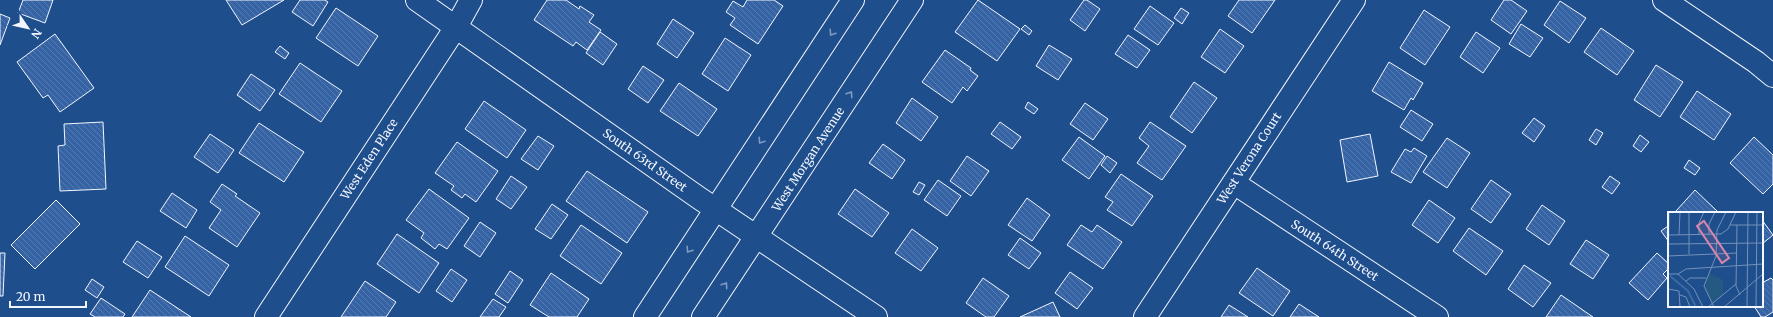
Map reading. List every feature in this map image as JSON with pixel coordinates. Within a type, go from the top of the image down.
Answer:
[{"type":"street","name":"South 63rd Street","points":[[417,0],[716,209],[876,317]]},
{"type":"street","name":"West Eden Place","points":[[266,317],[456,27],[470,0]]},
{"type":"street","points":[[645,317],[853,0]]},
{"type":"street","name":"West Morgan Avenue","points":[[704,317],[912,0]]},
{"type":"street","name":"West Verona Court","points":[[1145,317],[1354,0]]},
{"type":"street","points":[[1664,0],[1756,62],[1773,76]]},
{"type":"street","name":"South 64th Street","points":[[1234,182],[1437,317]]},
{"type":"building","points":[[23,0],[53,0],[45,23],[18,13]]},
{"type":"building","points":[[226,0],[284,0],[242,25]]},
{"type":"building","points":[[300,0],[325,0],[328,2],[313,26],[292,12]]},
{"type":"building","points":[[547,0],[566,0],[579,9],[580,6],[594,15],[589,22],[601,30],[587,50],[576,42],[573,46],[534,20]]},
{"type":"building","points":[[747,0],[774,0],[783,6],[758,44],[730,25],[735,18],[726,12],[733,1],[743,7]]},
{"type":"building","points":[[978,0],[1020,29],[997,61],[955,32]]},
{"type":"building","points":[[1084,0],[1087,0],[1100,9],[1085,31],[1070,20]]},
{"type":"building","points":[[1239,0],[1275,0],[1252,33],[1228,16]]},
{"type":"building","points":[[1504,0],[1511,0],[1527,11],[1511,34],[1491,20]]},
{"type":"building","points":[[1560,1],[1586,18],[1569,43],[1544,25]]},
{"type":"building","points":[[1150,6],[1174,23],[1158,45],[1134,29]]},
{"type":"building","points":[[336,8],[378,36],[358,66],[316,38]]},
{"type":"building","points":[[1181,8],[1189,13],[1182,24],[1174,18]]},
{"type":"building","points":[[1424,10],[1450,27],[1425,65],[1400,48]]},
{"type":"building","points":[[0,14],[10,18],[0,45]]},
{"type":"building","points":[[673,19],[694,33],[677,58],[657,44]]},
{"type":"building","points":[[1521,24],[1543,38],[1530,57],[1509,44]]},
{"type":"building","points":[[1025,25],[1032,31],[1029,35],[1021,29]]},
{"type":"building","points":[[1601,28],[1634,51],[1617,75],[1584,52]]},
{"type":"building","points":[[1220,29],[1244,46],[1225,73],[1201,57]]},
{"type":"building","points":[[600,32],[617,44],[603,65],[586,53]]},
{"type":"building","points":[[1476,32],[1500,48],[1483,73],[1460,57]]},
{"type":"building","points":[[55,34],[94,88],[60,112],[48,95],[43,98],[17,62]]},
{"type":"building","points":[[1128,35],[1150,50],[1137,68],[1115,54]]},
{"type":"building","points":[[725,38],[751,55],[728,91],[702,74]]},
{"type":"building","points":[[1049,45],[1072,59],[1058,80],[1036,66]]},
{"type":"building","points":[[280,46],[289,53],[285,59],[275,52]]},
{"type":"building","points":[[945,50],[971,68],[970,70],[978,76],[967,91],[963,87],[952,103],[922,82]]},
{"type":"building","points":[[1389,62],[1423,83],[1413,100],[1411,98],[1404,110],[1372,91]]},
{"type":"building","points":[[300,63],[342,91],[321,122],[279,94]]},
{"type":"building","points":[[1656,65],[1683,82],[1660,117],[1634,100]]},
{"type":"building","points":[[643,66],[664,80],[648,103],[628,89]]},
{"type":"building","points":[[251,74],[275,90],[260,111],[237,95]]},
{"type":"building","points":[[1194,82],[1217,98],[1192,133],[1170,117]]},
{"type":"building","points":[[679,83],[717,109],[698,136],[660,111]]},
{"type":"building","points":[[1697,91],[1731,114],[1714,140],[1680,117]]},
{"type":"building","points":[[912,98],[938,117],[921,141],[896,123]]},
{"type":"building","points":[[484,101],[526,130],[507,158],[465,129]]},
{"type":"building","points":[[1028,102],[1038,109],[1034,114],[1025,108]]},
{"type":"building","points":[[1085,103],[1108,119],[1093,140],[1070,124]]},
{"type":"building","points":[[1411,110],[1433,124],[1422,141],[1400,127]]},
{"type":"building","points":[[1534,118],[1545,126],[1534,142],[1522,133]]},
{"type":"building","points":[[103,122],[106,189],[60,191],[58,146],[65,145],[64,124]]},
{"type":"building","points":[[1000,122],[1021,137],[1012,149],[991,134]]},
{"type":"building","points":[[1150,122],[1186,146],[1162,180],[1137,163],[1149,146],[1139,138]]},
{"type":"building","points":[[259,123],[304,152],[284,182],[239,153]]},
{"type":"building","points":[[1596,129],[1603,133],[1596,145],[1589,140]]},
{"type":"building","points":[[210,134],[234,150],[218,173],[194,157]]},
{"type":"building","points":[[1370,134],[1378,176],[1347,182],[1340,140]]},
{"type":"building","points":[[1640,135],[1649,142],[1641,152],[1633,146]]},
{"type":"building","points":[[538,136],[554,146],[538,170],[521,159]]},
{"type":"building","points":[[1079,137],[1105,156],[1089,179],[1062,160]]},
{"type":"building","points":[[1754,137],[1773,155],[1773,184],[1763,194],[1730,163]]},
{"type":"building","points":[[1447,138],[1470,153],[1447,188],[1423,172]]},
{"type":"building","points":[[457,142],[498,171],[476,202],[465,194],[462,198],[451,190],[454,186],[435,173]]},
{"type":"building","points":[[883,144],[905,160],[892,179],[869,163]]},
{"type":"building","points":[[1414,148],[1427,156],[1411,183],[1391,172],[1405,149],[1411,152]]},
{"type":"building","points":[[967,156],[989,171],[971,196],[950,181]]},
{"type":"building","points":[[1107,156],[1117,163],[1110,173],[1101,165]]},
{"type":"building","points":[[1689,160],[1700,168],[1695,175],[1684,168]]},
{"type":"building","points":[[587,171],[648,212],[627,243],[566,201]]},
{"type":"building","points":[[1121,174],[1153,196],[1132,226],[1107,210],[1113,202],[1105,197]]},
{"type":"building","points":[[511,176],[527,187],[511,209],[496,199]]},
{"type":"building","points":[[1610,176],[1620,183],[1612,194],[1602,187]]},
{"type":"building","points":[[938,180],[961,196],[947,216],[924,200]]},
{"type":"building","points":[[1491,180],[1511,194],[1491,223],[1471,209]]},
{"type":"building","points":[[919,182],[925,185],[919,195],[913,192]]},
{"type":"building","points":[[222,184],[237,194],[235,196],[260,213],[237,247],[209,228],[221,210],[210,202]]},
{"type":"building","points":[[429,189],[469,218],[447,249],[439,244],[435,249],[421,238],[424,233],[406,220]]},
{"type":"building","points":[[855,189],[889,213],[872,237],[838,214]]},
{"type":"building","points":[[1695,190],[1718,212],[1678,212],[1676,211]]},
{"type":"building","points":[[172,193],[197,210],[186,228],[160,211]]},
{"type":"building","points":[[1027,198],[1050,215],[1032,241],[1008,225]]},
{"type":"building","points":[[56,200],[80,224],[35,269],[11,245]]},
{"type":"building","points":[[1429,200],[1455,218],[1438,243],[1412,225]]},
{"type":"building","points":[[552,204],[568,215],[551,239],[535,229]]},
{"type":"building","points":[[1542,205],[1565,221],[1549,245],[1526,229]]},
{"type":"building","points":[[1763,221],[1773,235],[1763,243]]},
{"type":"building","points":[[480,222],[496,233],[480,257],[464,246]]},
{"type":"building","points":[[581,225],[622,253],[601,284],[560,256]]},
{"type":"building","points":[[1081,225],[1092,232],[1097,225],[1122,242],[1103,269],[1067,245]]},
{"type":"building","points":[[1668,226],[1668,241],[1661,231]]},
{"type":"building","points":[[1469,228],[1503,251],[1486,275],[1453,251]]},
{"type":"building","points":[[912,229],[938,248],[921,271],[895,253]]},
{"type":"building","points":[[397,234],[439,263],[419,293],[377,264]]},
{"type":"building","points":[[185,236],[229,265],[209,296],[165,267]]},
{"type":"building","points":[[1020,238],[1041,253],[1029,269],[1008,255]]},
{"type":"building","points":[[1586,240],[1609,255],[1593,279],[1570,264]]},
{"type":"building","points":[[137,241],[162,257],[148,278],[123,262]]},
{"type":"building","points":[[0,253],[5,253],[3,296],[0,296]]},
{"type":"building","points":[[1657,253],[1668,263],[1668,269],[1663,274],[1667,278],[1648,300],[1629,283]]},
{"type":"building","points":[[1524,265],[1551,283],[1533,307],[1508,289]]},
{"type":"building","points":[[1257,268],[1290,291],[1273,316],[1239,293]]},
{"type":"building","points":[[451,269],[467,280],[452,302],[436,291]]},
{"type":"building","points":[[510,271],[523,280],[508,303],[495,294]]},
{"type":"building","points":[[1070,272],[1093,288],[1077,309],[1055,293]]},
{"type":"building","points":[[551,273],[589,299],[577,317],[549,317],[530,305]]},
{"type":"building","points":[[983,278],[1009,296],[994,317],[986,317],[966,303]]},
{"type":"building","points":[[1771,278],[1773,280],[1773,312],[1765,317],[1761,317],[1755,307],[1763,307],[1763,282]]},
{"type":"building","points":[[92,279],[104,287],[97,298],[85,290]]},
{"type":"building","points":[[365,281],[396,302],[386,317],[341,317]]},
{"type":"building","points":[[150,290],[191,317],[132,317]]},
{"type":"building","points":[[1561,295],[1593,317],[1546,317]]},
{"type":"building","points":[[101,298],[125,314],[123,317],[95,317],[90,314]]},
{"type":"building","points":[[493,299],[506,307],[499,317],[480,317]]},
{"type":"building","points":[[1053,302],[1060,317],[1020,317]]},
{"type":"building","points":[[1299,304],[1319,317],[1290,317]]},
{"type":"building","points":[[1229,305],[1248,317],[1221,317]]}]
